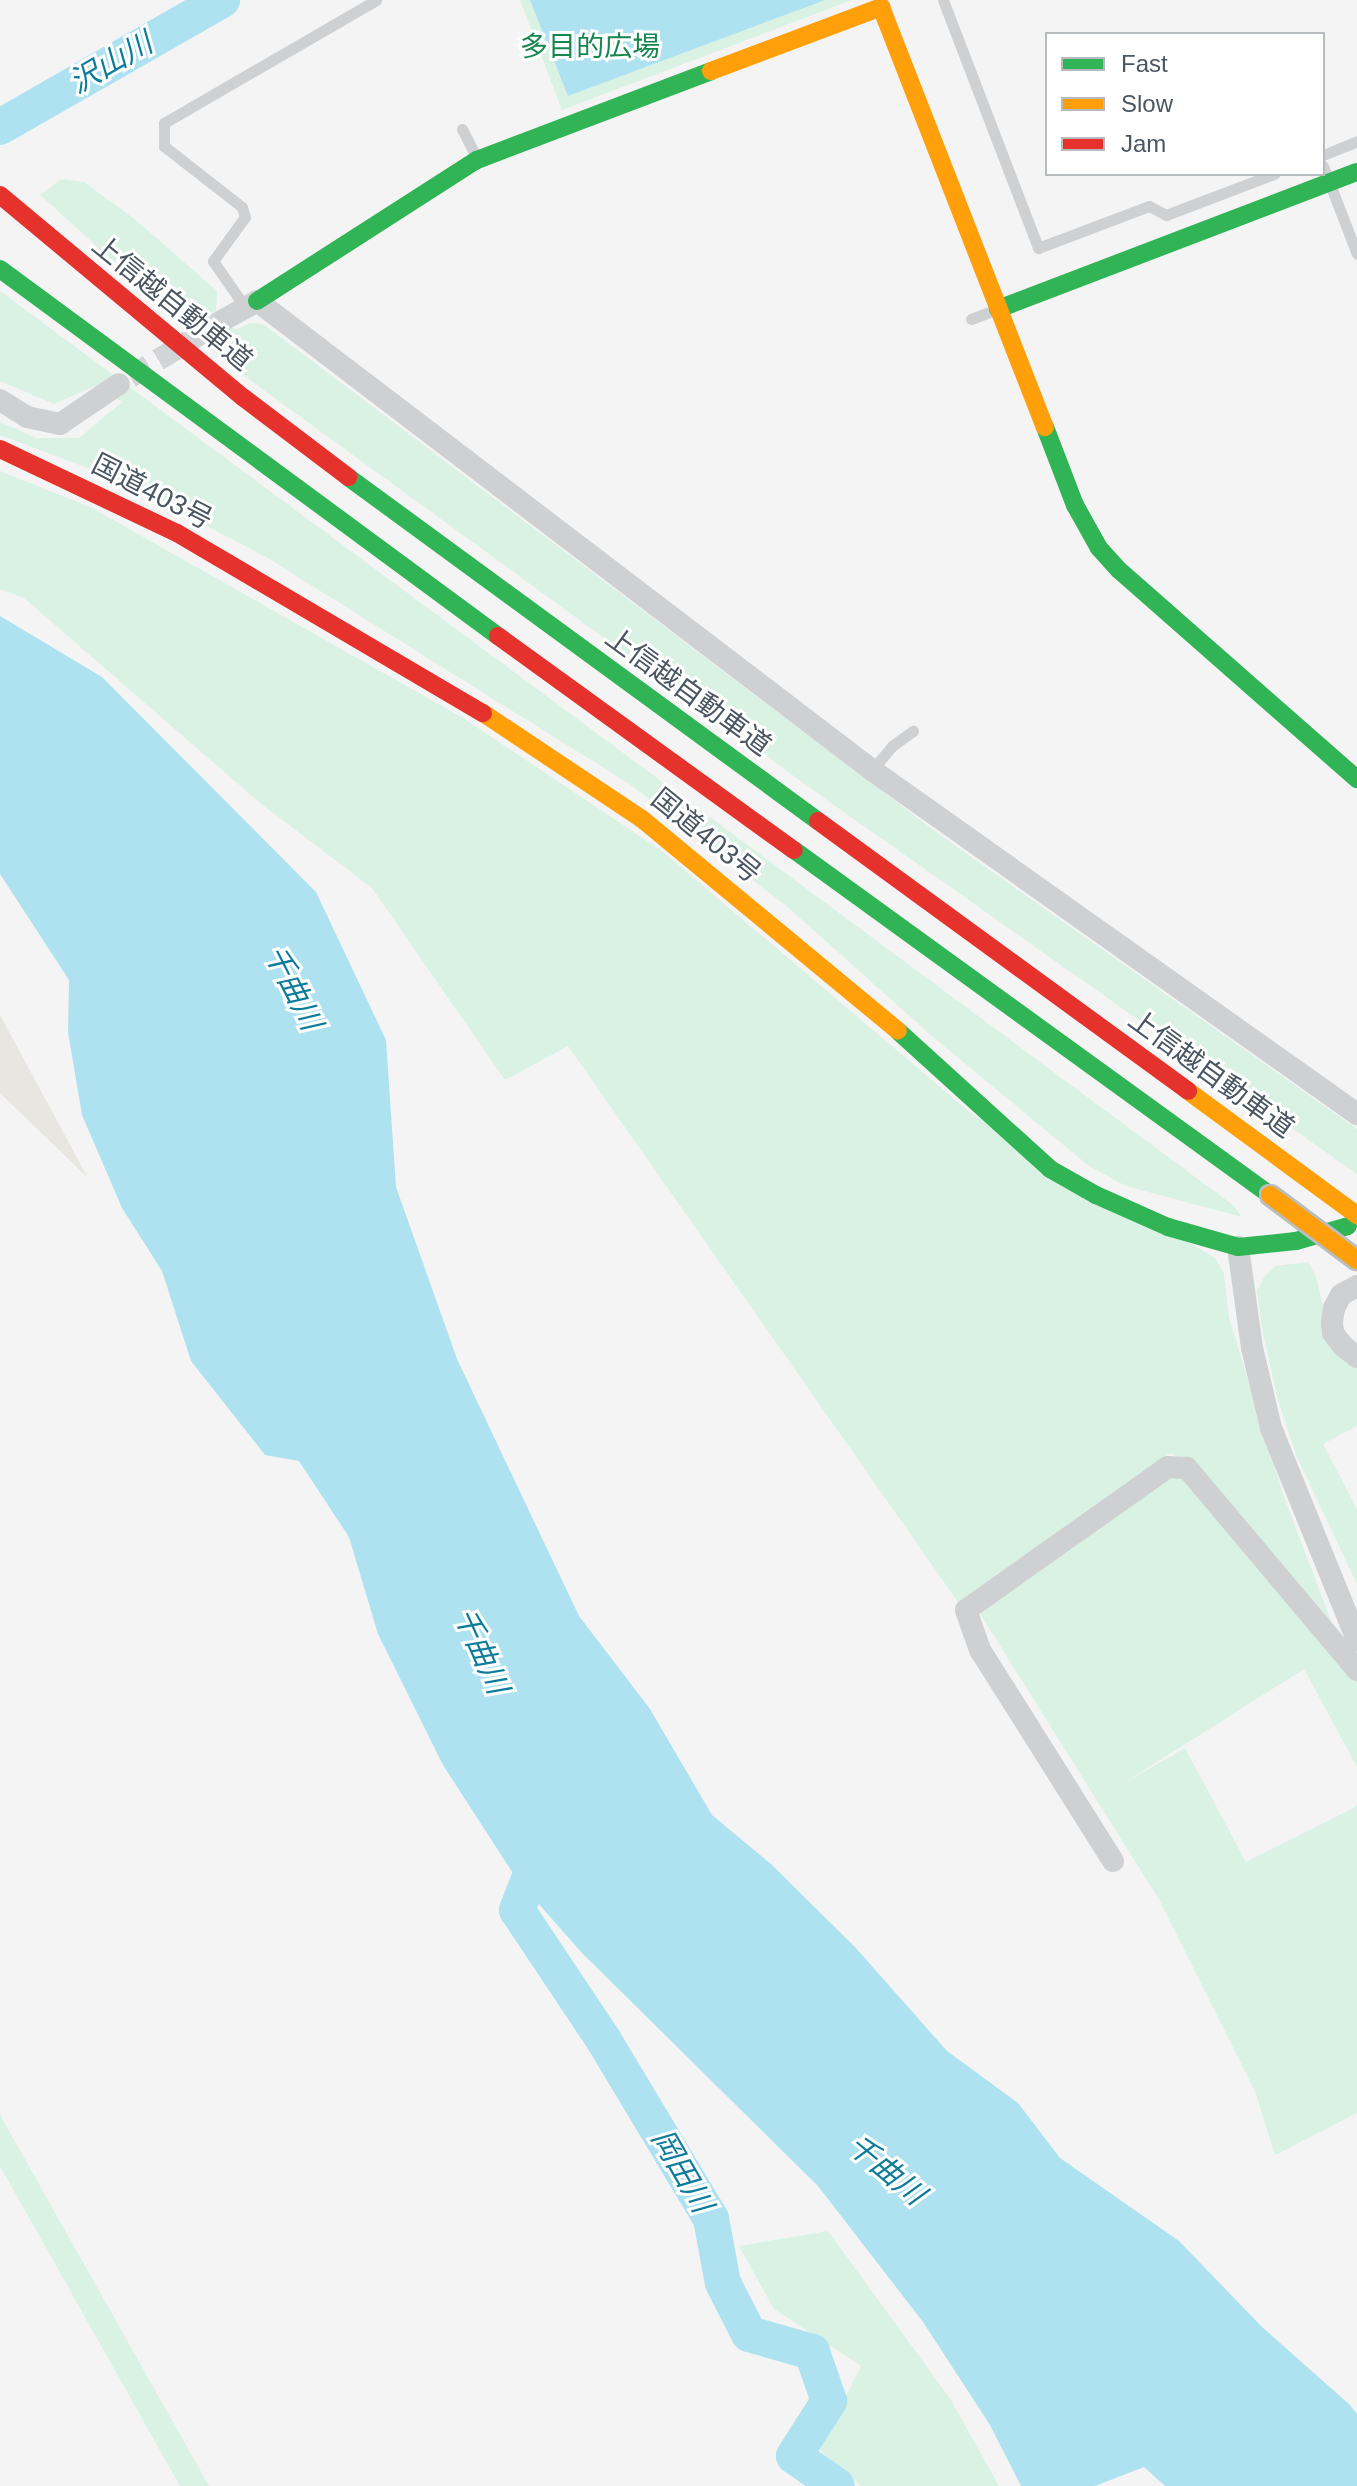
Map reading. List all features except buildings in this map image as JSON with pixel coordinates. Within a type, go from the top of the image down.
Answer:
[{"type":"main road","points":[[251,304],[477,160],[878,2],[1075,505],[1099,548],[1119,570],[1357,779]]},
{"type":"main road","points":[[1326,174],[1357,172]]},
{"type":"main road","points":[[998,309],[1321,176]]},
{"type":"main road","name":"上信越自動車道","points":[[0,195],[163,333],[378,500],[1357,1215]]},
{"type":"main road","points":[[0,269],[190,412],[1357,1260]]},
{"type":"main road","name":"国道403号","points":[[0,449],[177,533],[485,714],[642,819],[862,998],[1050,1169],[1096,1195],[1168,1227],[1238,1247],[1296,1241],[1357,1224]]},
{"type":"street","points":[[225,319],[251,304],[872,770],[1357,1114]]},
{"type":"street","points":[[0,400],[27,417],[60,424],[119,384]]},
{"type":"street","points":[[1238,1247],[1252,1348],[1271,1428],[1357,1640]]},
{"type":"street","points":[[1357,1286],[1341,1295],[1334,1308],[1332,1323],[1333,1333],[1357,1357]]},
{"type":"street","points":[[1113,1861],[980,1650],[966,1610],[1168,1467],[1187,1468],[1357,1670]]},
{"type":"lane","points":[[251,304],[213,261],[245,217],[242,207],[164,146],[164,123],[376,0]]},
{"type":"lane","points":[[943,0],[1038,248],[1149,206],[1166,215],[1269,176]]},
{"type":"lane","points":[[462,129],[477,160]]},
{"type":"lane","points":[[1325,154],[1357,141]]},
{"type":"lane","points":[[1326,174],[1357,254]]},
{"type":"lane","points":[[971,319],[998,309]]},
{"type":"lane","points":[[872,770],[892,746],[913,731]]},
{"type":"green space","name":"多目的広場","points":[[520,0],[852,0],[562,110]]},
{"type":"green space","points":[[61,179],[84,182],[137,221],[217,291],[216,311],[235,330],[250,323],[263,324],[943,837],[1357,1129],[1357,1174],[824,798],[228,364],[40,195]]},
{"type":"green space","points":[[0,291],[1233,1205],[1242,1217],[1126,1186],[1089,1166],[933,1037],[790,909],[631,785],[266,557],[117,479],[0,435],[0,422],[36,438],[79,438],[122,402],[95,386],[54,404],[0,381]]},
{"type":"green space","points":[[0,471],[92,508],[463,718],[662,851],[972,1114],[1215,1258],[1224,1274],[1229,1318],[1284,1497],[1332,1623],[1195,1465],[1170,1453],[958,1602],[568,1046],[505,1080],[372,888],[260,803],[24,598],[0,589]]},
{"type":"green space","points":[[1308,1262],[1316,1276],[1324,1310],[1342,1356],[1357,1368],[1357,1426],[1323,1444],[1357,1509],[1357,1584],[1296,1455],[1277,1397],[1262,1328],[1257,1291],[1264,1277],[1275,1266]]},
{"type":"green space","points":[[1172,1476],[1182,1478],[1357,1677],[1357,1767],[1304,1669],[1119,1786],[1185,1748],[1246,1862],[1357,1806],[1357,2113],[1275,2155],[1255,2091],[1160,1901],[979,1612]]},
{"type":"green space","points":[[0,2113],[209,2486],[180,2486],[0,2166]]},
{"type":"green space","points":[[828,2231],[951,2400],[999,2486],[861,2486],[819,2449],[861,2366],[774,2309],[739,2246]]},
{"type":"sand","points":[[0,1015],[88,1178],[0,1093]]},
{"type":"water","name":"多目的広場","points":[[530,0],[825,0],[568,96]]},
{"type":"water","name":"千曲川","points":[[0,616],[102,677],[316,892],[386,1040],[396,1187],[457,1359],[579,1616],[650,1709],[712,1815],[772,1865],[855,1947],[947,2051],[1018,2103],[1060,2158],[1179,2241],[1262,2327],[1350,2405],[1357,2414],[1357,2486],[1165,2486],[1144,2467],[1095,2486],[1021,2486],[990,2425],[923,2322],[818,2186],[581,1952],[516,1878],[443,1765],[378,1634],[349,1537],[299,1461],[265,1455],[191,1361],[162,1271],[122,1208],[82,1115],[68,1032],[69,980],[0,874]]},
{"type":"waterway","name":"沢山川","points":[[0,127],[222,0]]},
{"type":"waterway","name":"岡田川","points":[[543,1843],[517,1910],[603,2039],[711,2219],[723,2283],[749,2334],[812,2352],[829,2401],[794,2456],[837,2486]]},
{"type":"tunnel","points":[[130,377],[225,319]]},
{"type":"traffic: fast","points":[[257,301],[477,160],[711,71]]},
{"type":"traffic: fast","points":[[998,309],[1357,172]]},
{"type":"traffic: fast","points":[[0,269],[498,636]]},
{"type":"traffic: fast","points":[[1045,427],[1075,505],[1099,548],[1119,570],[1357,779]]},
{"type":"traffic: fast","points":[[348,477],[818,821]]},
{"type":"traffic: fast","points":[[794,850],[1270,1195]]},
{"type":"traffic: fast","points":[[898,1031],[1050,1169],[1096,1195],[1168,1227],[1238,1247],[1296,1241],[1348,1226]]},
{"type":"traffic: slow","points":[[711,71],[881,7],[1045,427]]},
{"type":"traffic: slow","points":[[483,713],[642,819],[898,1031]]},
{"type":"traffic: slow","points":[[1188,1091],[1357,1215]]},
{"type":"traffic: slow","points":[[1270,1195],[1357,1260]]},
{"type":"traffic: jam","points":[[0,195],[244,398],[348,477]]},
{"type":"traffic: jam","points":[[0,449],[177,533],[483,713]]},
{"type":"traffic: jam","points":[[498,636],[794,850]]},
{"type":"traffic: jam","points":[[818,821],[1188,1091]]}]
